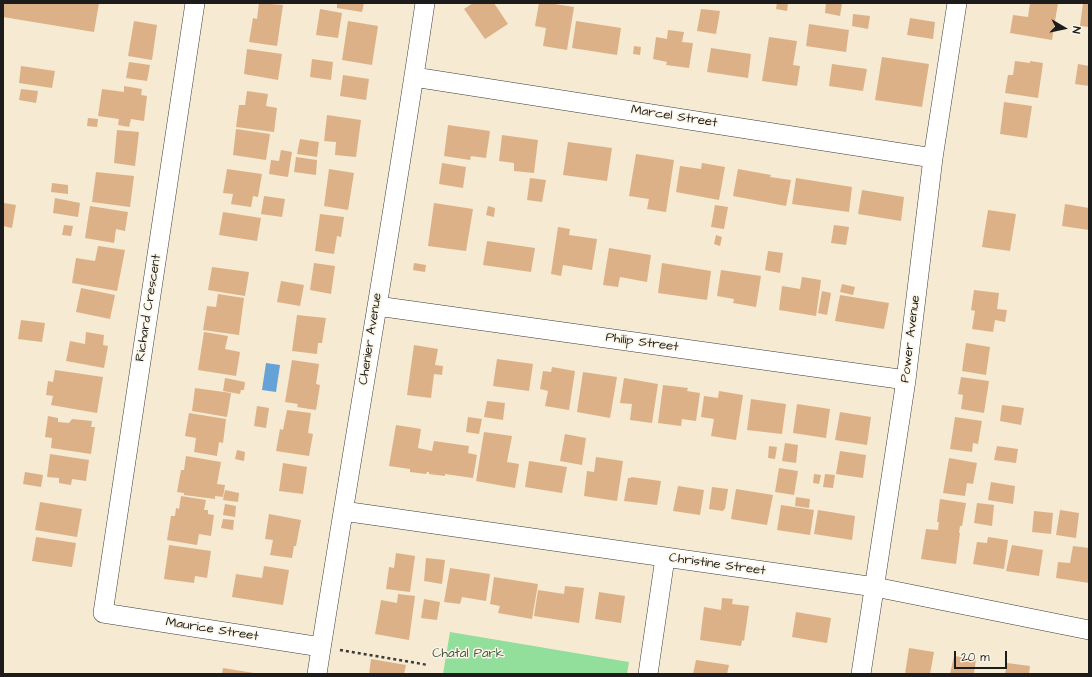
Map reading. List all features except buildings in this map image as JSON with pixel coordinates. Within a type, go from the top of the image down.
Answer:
[{"type":"street","name":"Richard Crescent","points":[[103,614],[194,3]]},
{"type":"street","name":"Chenier Avenue","points":[[317,674],[425,3]]},
{"type":"street","name":"Power Avenue","points":[[861,674],[906,380],[933,158],[957,3]]},
{"type":"street","name":"Marcel Street","points":[[414,77],[933,158]]},
{"type":"street","name":"Philip Street","points":[[377,306],[906,380]]},
{"type":"street","name":"Christine Street","points":[[343,511],[874,587],[1089,630]]},
{"type":"street","points":[[648,674],[666,558]]},
{"type":"street","name":"Maurice Street","points":[[103,614],[321,648]]},
{"type":"path","points":[[321,648],[428,665]]},
{"type":"green space","name":"Chatal Park","points":[[450,632],[629,662],[627,674],[443,674]]},
{"type":"water","points":[[266,363],[280,365],[276,392],[262,390]]}]
